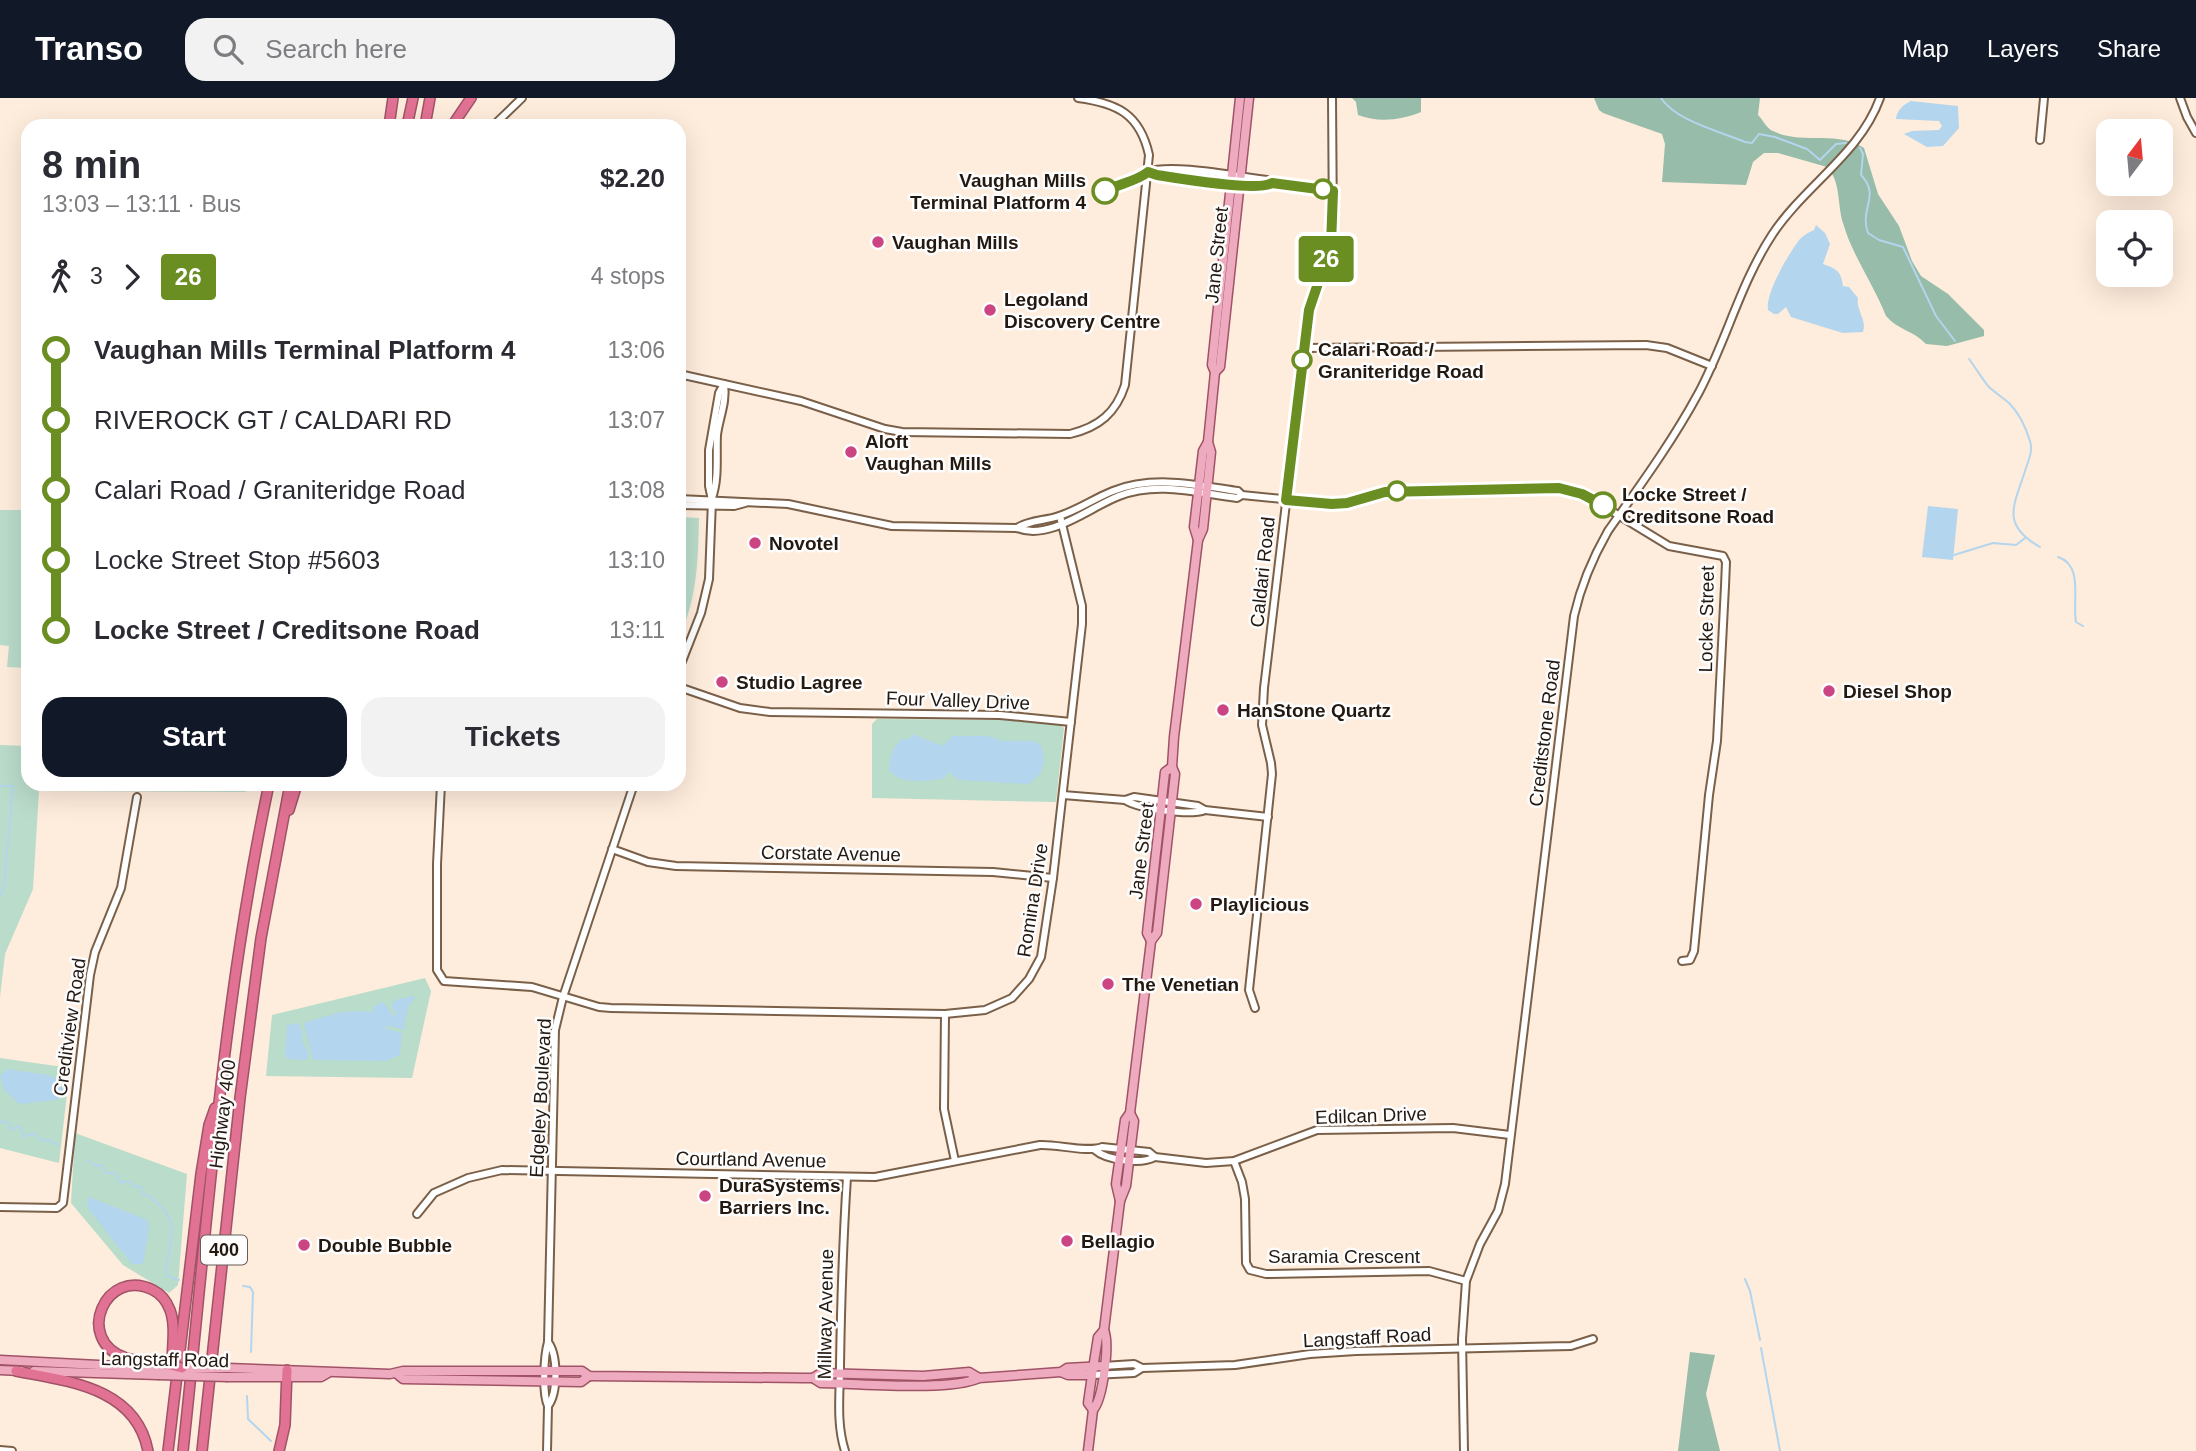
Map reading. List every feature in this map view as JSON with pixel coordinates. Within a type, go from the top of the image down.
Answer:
[{"type":"highway","points":[[390,119],[393,98]]},
{"type":"highway","points":[[409,119],[414,98]]},
{"type":"highway","points":[[426,119],[430,98]]},
{"type":"highway","points":[[457,119],[471,98]]},
{"type":"highway","name":"Highway 400","points":[[183,1451],[240,935],[268,791]]},
{"type":"highway","name":"Highway 400","points":[[202,1451],[261,938],[289,791]]},
{"type":"highway","points":[[282,824],[295,791]]},
{"type":"highway","points":[[168,1451],[201,1174],[209,1125],[221,1089]]},
{"type":"highway","points":[[175,1383],[172,1372],[173,1324],[168,1306],[158,1292],[148,1287],[129,1286],[118,1289],[109,1296],[99,1315],[99,1325],[103,1340],[116,1353],[158,1369],[182,1368]]},
{"type":"highway","points":[[16,1371],[85,1385],[110,1397],[135,1422],[148,1451]]},
{"type":"highway","points":[[279,1451],[285,1425],[288,1373]]},
{"type":"main road","name":"Jane Street","points":[[1120,1200],[1116,1184],[1125,1120],[1130,1113],[1151,940],[1157,933],[1175,774],[1171,767],[1198,540],[1203,529],[1203,490],[1211,452],[1208,442],[1215,372],[1220,367],[1236,181],[1240,98]]},
{"type":"main road","name":"Jane Street","points":[[1236,181],[1249,98]]},
{"type":"main road","name":"Jane Street","points":[[1151,940],[1147,933],[1166,772],[1171,767]]},
{"type":"main road","name":"Jane Street","points":[[1088,1451],[1093,1410],[1098,1404],[1108,1339],[1104,1330],[1120,1200],[1126,1185],[1135,1121],[1130,1113]]},
{"type":"main road","name":"Jane Street","points":[[1093,1410],[1088,1403],[1092,1371],[1098,1337],[1104,1330]]},
{"type":"main road","name":"Langstaff Road","points":[[0,1360],[288,1373],[321,1377],[328,1373],[397,1374],[403,1371],[582,1371],[589,1376],[813,1378],[821,1383],[924,1385],[969,1383],[979,1378],[1061,1372],[1067,1368],[1103,1370]]},
{"type":"main road","name":"Langstaff Road","points":[[182,1368],[227,1372]]},
{"type":"main road","name":"Langstaff Road","points":[[0,1370],[158,1369]]},
{"type":"main road","name":"Langstaff Road","points":[[813,1378],[821,1373],[923,1376],[969,1372],[979,1378]]},
{"type":"main road","name":"Langstaff Road","points":[[397,1374],[403,1379],[550,1382],[581,1382],[589,1376]]},
{"type":"street","points":[[500,119],[522,98]]},
{"type":"street","points":[[686,376],[801,401],[885,429],[902,432],[1055,435],[1087,430],[1110,415],[1118,404],[1125,385],[1148,172],[1147,145],[1132,120],[1116,106],[1078,98]]},
{"type":"street","name":"Caldari Road","points":[[1255,1008],[1249,990],[1268,817],[1271,763],[1262,725],[1264,688],[1309,310],[1331,245],[1332,98]]},
{"type":"street","name":"Creditstone Road","points":[[1464,1451],[1463,1349],[1466,1280],[1500,1203],[1505,1184],[1574,616],[1584,576],[1596,551],[1682,420],[1712,366],[1743,289],[1771,236],[1783,219],[1846,153],[1872,118],[1880,98]]},
{"type":"street","points":[[2040,140],[2044,98]]},
{"type":"street","points":[[2180,98],[2196,133]]},
{"type":"street","points":[[1148,172],[1158,168],[1236,181],[1267,180],[1272,183],[1333,191]]},
{"type":"street","points":[[1304,348],[1646,345],[1667,348],[1712,366]]},
{"type":"street","points":[[686,650],[706,596],[709,579],[712,503],[718,433],[726,394],[724,384]]},
{"type":"street","name":"Locke Street","points":[[712,503],[788,504],[892,526],[1017,528],[1026,531],[1061,520],[1127,486],[1164,481],[1237,498],[1242,495],[1332,504],[1347,503],[1385,492],[1559,488],[1582,494],[1669,546],[1684,551],[1720,555],[1726,562],[1717,741],[1694,951],[1691,960],[1682,961]]},
{"type":"street","points":[[686,500],[712,503]]},
{"type":"street","points":[[686,505],[712,503]]},
{"type":"street","name":"Romina Drive","points":[[563,997],[613,1008],[945,1014],[985,1010],[1012,998],[1021,990],[1041,957],[1053,878],[1082,624],[1082,606],[1061,520]]},
{"type":"street","name":"Four Valley Drive","points":[[686,689],[740,708],[769,712],[1000,715],[1071,722]]},
{"type":"street","points":[[441,791],[437,864],[439,975],[444,981],[455,983],[532,987],[563,997]]},
{"type":"street","name":"Edgeley Boulevard","points":[[547,1451],[548,1406],[545,1399],[550,1382],[546,1351],[554,1045],[563,997],[632,791]]},
{"type":"street","points":[[1063,795],[1125,800],[1134,797],[1196,813],[1205,810],[1268,817]]},
{"type":"street","name":"Creditview Road","points":[[0,1207],[57,1208],[63,1203],[90,978],[95,953],[121,888],[137,797]]},
{"type":"street","name":"Corstate Avenue","points":[[612,849],[648,862],[676,866],[993,872],[1053,878]]},
{"type":"street","points":[[945,1014],[944,1109],[955,1161]]},
{"type":"street","name":"Edilcan Drive","points":[[1120,1154],[1148,1161],[1155,1157],[1206,1163],[1234,1161],[1317,1130],[1453,1128],[1510,1135]]},
{"type":"street","name":"Courtland Avenue","points":[[417,1214],[434,1193],[468,1178],[502,1170],[875,1177],[1040,1145],[1095,1150],[1102,1147],[1120,1154]]},
{"type":"street","name":"Saramia Crescent","points":[[1234,1161],[1243,1191],[1246,1263],[1250,1270],[1266,1274],[1429,1271],[1466,1280]]},
{"type":"street","name":"Millway Avenue","points":[[845,1451],[840,1433],[839,1383],[840,1275],[847,1177]]},
{"type":"street","name":"Langstaff Road","points":[[1103,1370],[1134,1373],[1142,1368],[1235,1365],[1310,1354],[1356,1351],[1571,1346],[1593,1339]]},
{"type":"street","points":[[0,1450],[12,1451]]},
{"type":"green space","points":[[1352,98],[1421,98],[1421,112],[1390,120],[1374,119],[1358,115],[1356,102]]},
{"type":"green space","points":[[1594,98],[1760,98],[1758,115],[1773,131],[1795,137],[1843,140],[1864,148],[1878,194],[1899,226],[1912,261],[1921,276],[1948,294],[1984,330],[1984,336],[1947,346],[1926,344],[1886,316],[1847,235],[1835,179],[1827,167],[1778,153],[1764,153],[1753,162],[1746,185],[1662,182],[1665,144],[1662,134],[1603,113]]},
{"type":"green space","points":[[0,510],[21,510],[21,668],[7,667],[9,646],[0,645]]},
{"type":"green space","points":[[686,517],[699,518],[695,580],[686,620]]},
{"type":"green space","points":[[877,719],[1014,720],[1059,724],[1064,728],[1056,802],[872,798],[872,724]]},
{"type":"green space","points":[[0,745],[21,746],[21,791],[39,791],[33,889],[5,954],[0,997]]},
{"type":"green space","points":[[39,791],[246,791],[246,792]]},
{"type":"green space","points":[[425,978],[431,991],[412,1078],[266,1076],[272,1015]]},
{"type":"green space","points":[[0,1058],[70,1068],[59,1163],[0,1148]]},
{"type":"green space","points":[[75,1133],[187,1174],[178,1285],[169,1293],[123,1265],[71,1203]]},
{"type":"green space","points":[[1690,1352],[1715,1355],[1706,1394],[1720,1451],[1678,1451]]},
{"type":"water","points":[[1911,101],[1958,106],[1959,128],[1943,146],[1927,147],[1904,134],[1939,130],[1942,126],[1939,121],[1896,119],[1901,108]]},
{"type":"water","points":[[1816,225],[1825,233],[1830,244],[1823,264],[1838,271],[1843,286],[1849,287],[1858,298],[1864,323],[1863,332],[1843,333],[1791,317],[1786,307],[1778,314],[1768,310],[1770,294],[1784,263],[1800,239],[1814,230]]},
{"type":"water","points":[[1928,506],[1958,509],[1953,560],[1922,557]]},
{"type":"water","points":[[912,734],[943,746],[952,736],[988,736],[1003,741],[1035,741],[1042,747],[1044,762],[1041,773],[1029,784],[958,780],[950,772],[942,779],[907,780],[894,775],[889,770],[889,765],[896,746],[902,739],[910,739]]},
{"type":"water","points":[[411,995],[415,998],[408,1006],[404,1030],[389,1026],[384,1028],[402,1033],[400,1055],[386,1061],[315,1060],[312,1057],[304,1024],[306,1022],[341,1012],[370,1011],[371,1014],[374,1006],[383,1002],[394,1016],[397,1013],[392,1009],[395,1000]]},
{"type":"water","points":[[298,1023],[309,1054],[307,1060],[288,1059],[285,1056],[287,1025]]},
{"type":"water","points":[[7,1069],[56,1078],[63,1090],[57,1100],[19,1104],[4,1089],[0,1076]]},
{"type":"water","points":[[89,1197],[148,1220],[143,1264],[132,1264],[90,1211],[87,1204]]},
{"type":"waterway","points":[[1661,98],[1687,119],[1745,142],[1752,143],[1759,134],[1775,137],[1807,149],[1820,160],[1836,144],[1846,143]]},
{"type":"waterway","points":[[1860,148],[1863,154],[1861,175],[1867,182],[1870,196],[1866,216],[1868,233],[1879,240],[1903,247],[1936,316],[1955,341]]},
{"type":"waterway","points":[[1969,359],[1988,386],[2013,407],[2028,436],[2030,455],[2014,512],[2019,530],[2040,547]]},
{"type":"waterway","points":[[1954,555],[1993,543],[2016,545],[2025,538]]},
{"type":"waterway","points":[[2058,557],[2066,561],[2074,576],[2076,622],[2083,626]]},
{"type":"waterway","points":[[0,786],[13,786],[4,887],[0,897]]},
{"type":"waterway","points":[[0,1122],[7,1122],[12,1130],[19,1126],[24,1137],[33,1133],[43,1141],[49,1140],[58,1145]]},
{"type":"waterway","points":[[87,1160],[96,1166],[101,1165],[107,1173],[115,1173],[120,1182],[130,1182],[134,1187],[141,1186],[142,1194],[150,1196],[164,1210],[169,1217],[172,1232],[166,1269],[168,1276],[179,1280]]},
{"type":"waterway","points":[[1745,1279],[1760,1340]]},
{"type":"waterway","points":[[243,1286],[250,1287],[253,1292],[251,1352]]},
{"type":"waterway","points":[[1761,1348],[1780,1451]]},
{"type":"waterway","points":[[247,1396],[248,1419],[271,1441]]},
{"type":"bus line","name":"26","points":[[1105,191],[1128,180],[1141,178],[1148,172],[1240,185],[1266,187],[1272,183],[1333,191],[1333,232],[1309,310],[1286,500],[1332,504],[1347,503],[1385,492],[1559,488],[1582,494],[1603,505]]},
{"type":"place","name":"Vaughan Mills Terminal Platform 4","points":[[1105,191]]},
{"type":"place","name":"Vaughan Mills","points":[[878,242]]},
{"type":"place","name":"Legoland Discovery Centre","points":[[990,310]]},
{"type":"place","name":"Calari Road / Graniteridge Road","points":[[1302,360]]},
{"type":"place","name":"Aloft Vaughan Mills","points":[[851,452]]},
{"type":"place","name":"Locke Street / Creditsone Road","points":[[1603,505]]},
{"type":"place","name":"Novotel","points":[[755,543]]},
{"type":"place","name":"Studio Lagree","points":[[722,682]]},
{"type":"place","name":"Diesel Shop","points":[[1829,691]]},
{"type":"place","name":"HanStone Quartz","points":[[1223,710]]},
{"type":"place","name":"Playlicious","points":[[1196,904]]},
{"type":"place","name":"The Venetian","points":[[1108,984]]},
{"type":"place","name":"DuraSystems Barriers Inc.","points":[[705,1196]]},
{"type":"place","name":"Bellagio","points":[[1067,1241]]},
{"type":"place","name":"Double Bubble","points":[[304,1245]]}]
